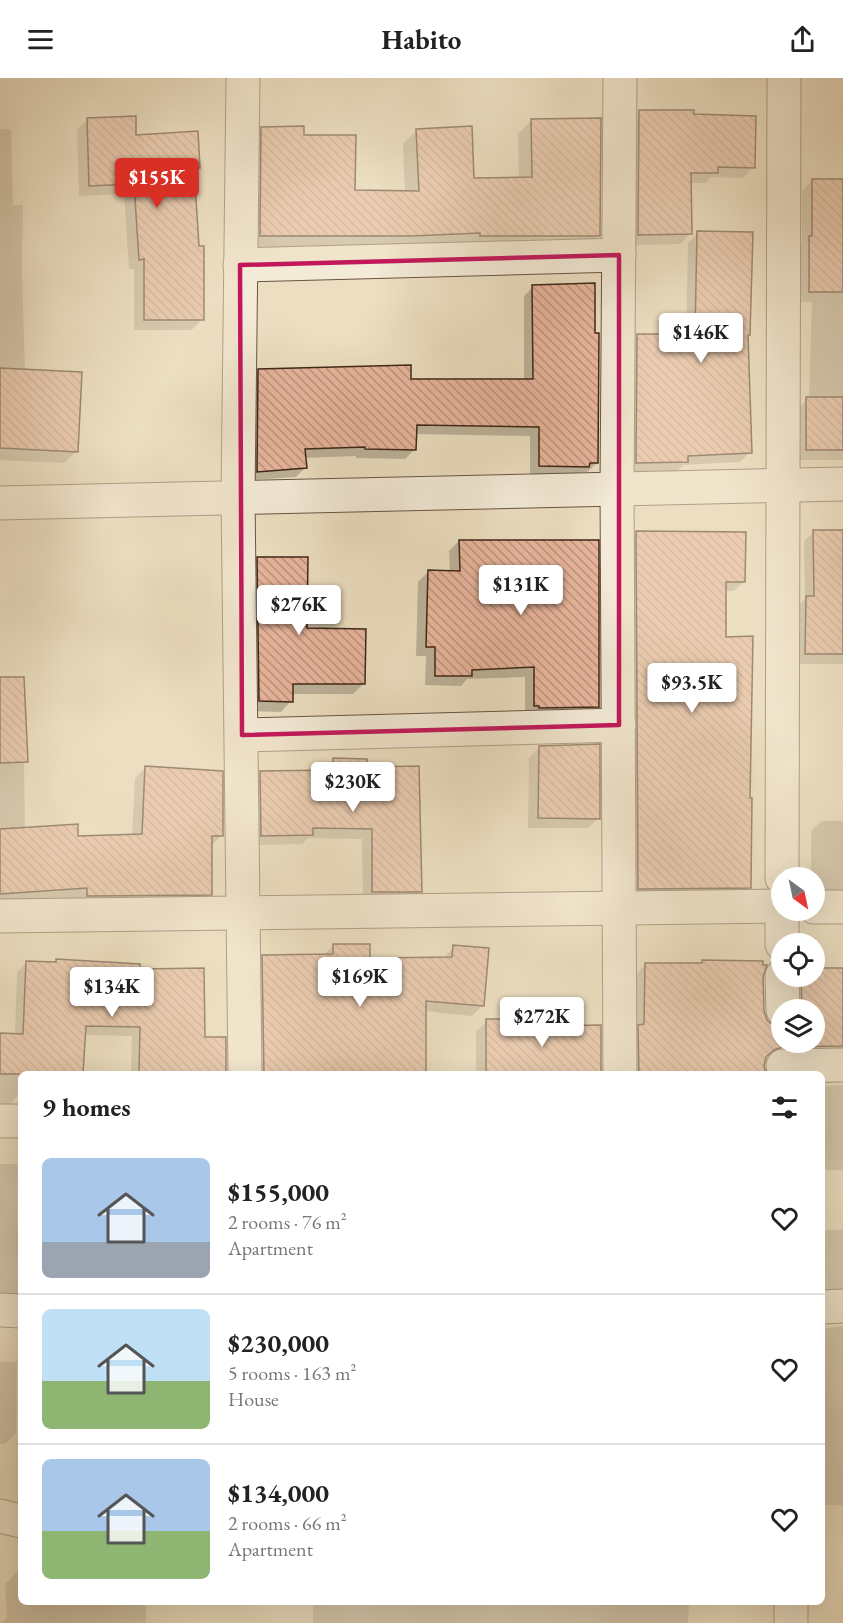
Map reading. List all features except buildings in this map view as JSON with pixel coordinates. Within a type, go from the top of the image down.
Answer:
[{"type":"street","points":[[243,78],[238,497],[245,1071]]},
{"type":"street","points":[[620,78],[618,488],[620,1071]]},
{"type":"street","points":[[782,867],[784,78]]},
{"type":"street","points":[[240,265],[619,255]]},
{"type":"street","points":[[0,503],[843,484]]},
{"type":"street","points":[[242,735],[619,725]]},
{"type":"street","points":[[825,907],[843,908]]},
{"type":"street","points":[[0,916],[771,908]]},
{"type":"street","points":[[783,1061],[843,1065]]},
{"type":"street","points":[[0,1120],[18,1121]]},
{"type":"street","points":[[825,1307],[843,1306]]},
{"type":"street","points":[[0,1310],[18,1311]]},
{"type":"street","points":[[0,1516],[18,1520]]},
{"type":"street","points":[[791,1605],[791,1623]]},
{"type":"highlighted area","points":[[619,255],[619,725],[242,735],[240,265]]}]
